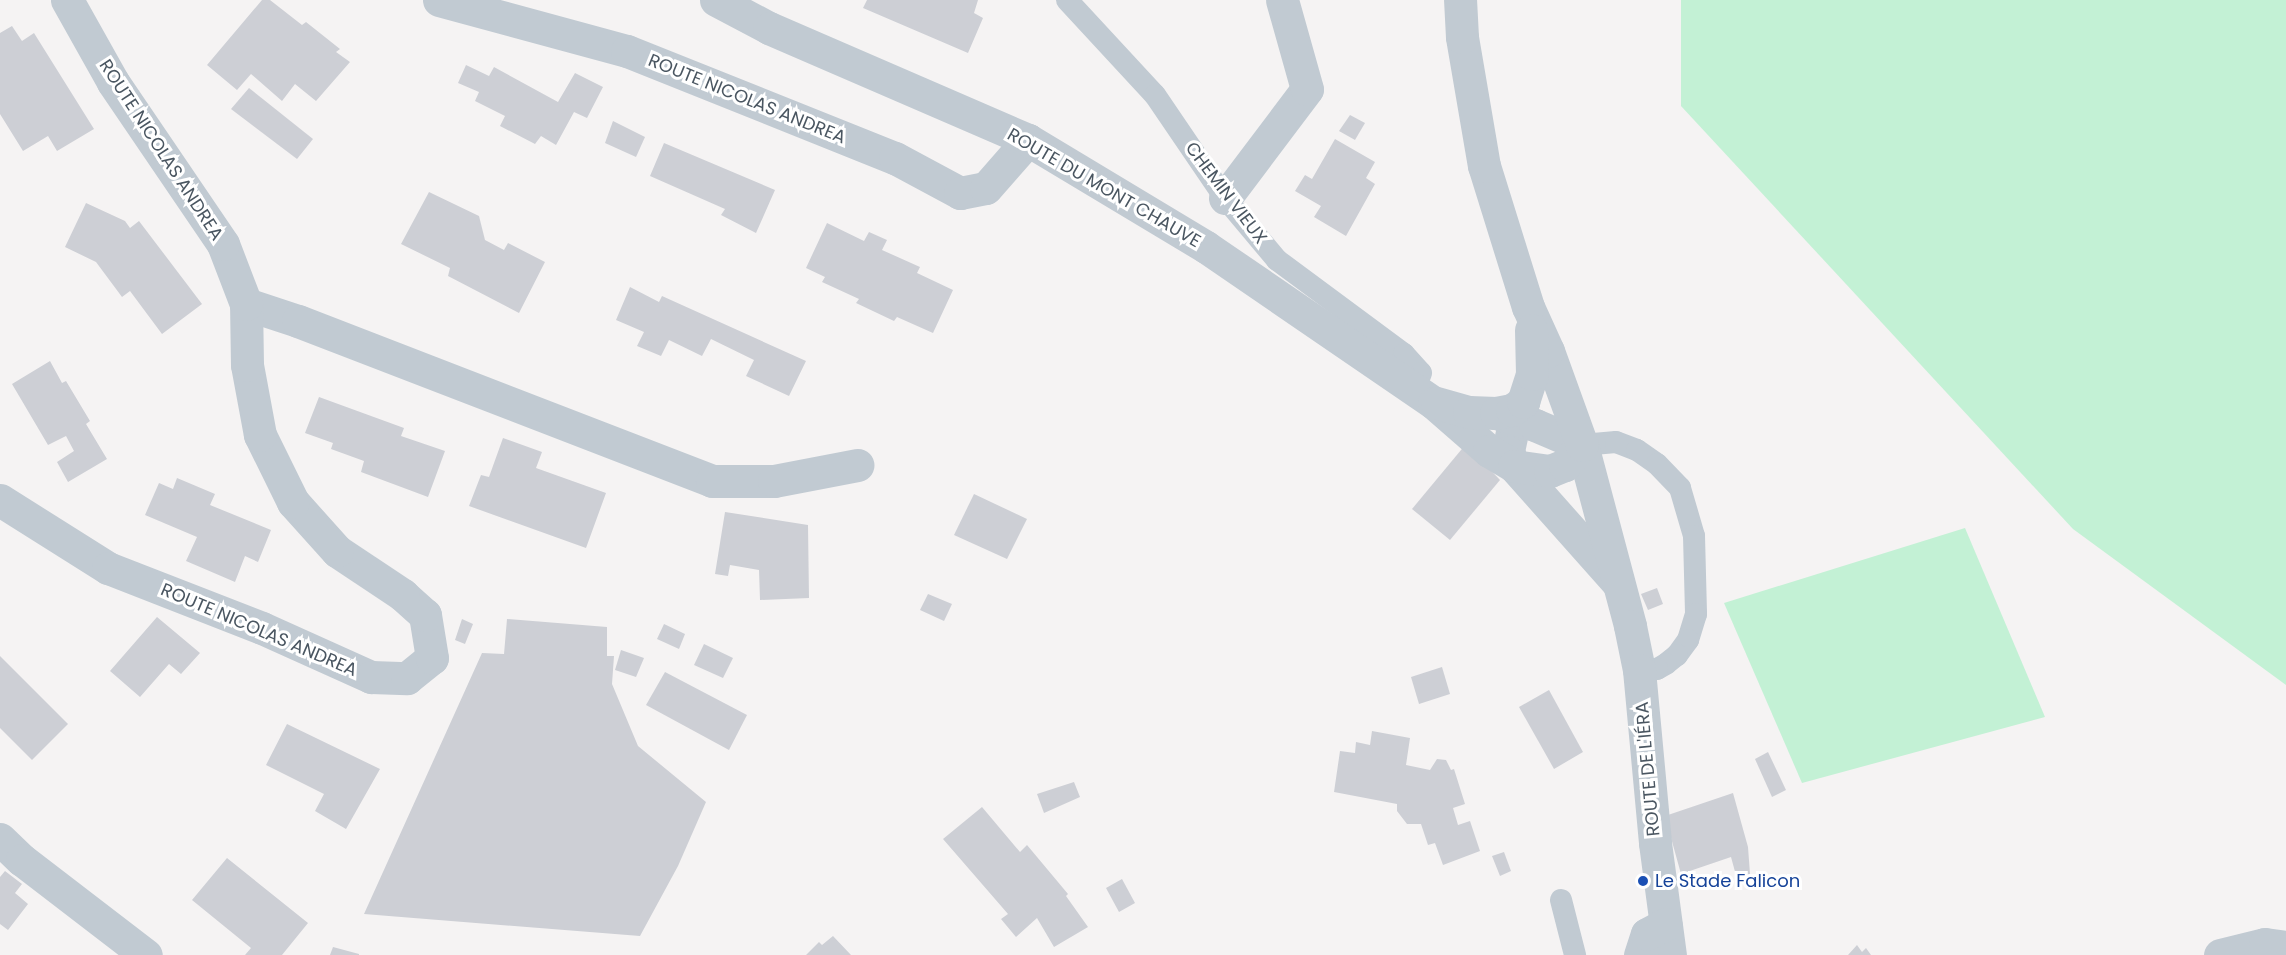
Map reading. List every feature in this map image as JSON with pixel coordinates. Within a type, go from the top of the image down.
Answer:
[{"type":"street","name":"ROUTE NICOLAS ANDREA","points":[[0,500],[108,568],[262,628],[371,676],[407,678],[432,658],[425,615],[404,595],[337,551],[294,502],[260,435],[247,365],[246,304],[223,244],[113,82],[67,0]]},
{"type":"street","name":"ROUTE NICOLAS ANDREA","points":[[440,0],[627,51],[895,158],[960,193],[986,188],[1028,140]]},
{"type":"street","name":"ROUTE DU MONT CHAUVE","points":[[716,0],[769,28],[1028,140],[1206,247],[1424,397]]},
{"type":"street","points":[[1225,198],[1307,89],[1282,0]]},
{"type":"street","points":[[1460,0],[1462,37],[1484,166],[1528,307],[1532,374],[1512,411],[1508,452],[1514,466]]},
{"type":"street","points":[[246,304],[298,321],[712,481],[774,481],[857,465]]},
{"type":"street","name":"ROUTE DE L'IÉRA","points":[[1528,307],[1582,446],[1619,584],[1639,670],[1655,843],[1668,939]]},
{"type":"street","points":[[1424,397],[1469,412],[1512,411],[1582,446],[1565,465],[1550,471],[1514,466],[1489,451],[1424,397]]},
{"type":"street","name":"ROUTE DE L'IÉRA","points":[[1514,466],[1619,584]]},
{"type":"street","points":[[0,839],[22,860],[146,955]]},
{"type":"street","points":[[1640,955],[1647,934],[1668,939]]},
{"type":"street","points":[[2220,955],[2265,944],[2286,947]]},
{"type":"lane","name":"CHEMIN VIEUX","points":[[1067,0],[1155,95],[1225,198],[1277,260],[1404,354],[1421,373],[1424,397]]},
{"type":"lane","points":[[1582,446],[1616,442],[1637,450],[1657,464],[1680,488],[1694,536],[1696,614],[1688,640],[1677,655],[1666,664],[1657,669],[1639,670]]},
{"type":"lane","points":[[1561,900],[1575,955]]},
{"type":"green space","points":[[1681,0],[2286,0],[2286,685],[2073,529],[1681,106]]},
{"type":"green space","points":[[1965,528],[2045,717],[1802,783],[1724,603]]},
{"type":"building","points":[[262,0],[270,0],[302,25],[306,22],[340,49],[336,52],[350,62],[316,101],[295,84],[282,101],[251,74],[237,90],[207,65]]},
{"type":"building","points":[[867,0],[978,0],[974,13],[983,18],[968,53],[863,8]]},
{"type":"building","points":[[12,26],[22,41],[34,33],[94,129],[57,151],[48,136],[23,151],[0,114],[0,33]]},
{"type":"building","points":[[466,65],[489,76],[494,67],[558,102],[575,73],[603,87],[587,118],[574,112],[556,145],[541,136],[535,144],[500,126],[505,116],[475,101],[479,92],[458,83]]},
{"type":"building","points":[[249,88],[313,139],[297,159],[231,109]]},
{"type":"building","points":[[1350,115],[1365,123],[1355,140],[1339,131]]},
{"type":"building","points":[[613,121],[645,137],[636,157],[605,143]]},
{"type":"building","points":[[1335,139],[1375,162],[1366,178],[1375,184],[1346,236],[1314,217],[1321,206],[1295,191],[1305,175],[1312,179]]},
{"type":"building","points":[[664,143],[775,190],[756,233],[721,215],[725,209],[650,176]]},
{"type":"building","points":[[429,192],[479,216],[485,240],[504,250],[508,243],[545,262],[519,313],[448,276],[450,268],[401,244]]},
{"type":"building","points":[[86,203],[125,221],[130,228],[139,221],[202,304],[162,334],[130,291],[122,297],[96,262],[65,247]]},
{"type":"building","points":[[827,223],[864,241],[869,232],[887,240],[882,250],[920,267],[917,273],[953,290],[933,333],[897,317],[894,321],[856,303],[859,299],[822,282],[825,277],[806,268]]},
{"type":"building","points":[[630,287],[659,302],[662,296],[806,361],[789,396],[746,376],[754,360],[711,339],[702,356],[669,340],[661,356],[637,346],[644,332],[616,320]]},
{"type":"building","points":[[50,361],[62,383],[66,381],[90,421],[86,424],[107,459],[68,482],[57,462],[74,451],[66,436],[48,445],[12,384]]},
{"type":"building","points":[[319,397],[404,428],[401,436],[445,451],[428,497],[361,472],[364,461],[331,449],[333,443],[305,433]]},
{"type":"building","points":[[503,438],[542,452],[536,468],[606,493],[586,548],[469,506],[481,475],[489,477]]},
{"type":"building","points":[[1466,444],[1500,480],[1450,540],[1412,509]]},
{"type":"building","points":[[177,478],[215,494],[210,505],[271,530],[258,562],[245,556],[235,582],[186,561],[197,537],[145,515],[159,483],[173,489]]},
{"type":"building","points":[[974,494],[1027,519],[1007,559],[954,535]]},
{"type":"building","points":[[725,512],[808,525],[809,598],[760,600],[759,570],[730,565],[728,576],[715,574]]},
{"type":"building","points":[[1657,588],[1663,604],[1648,610],[1641,594]]},
{"type":"building","points":[[928,594],[952,604],[944,621],[920,610]]},
{"type":"building","points":[[157,617],[200,653],[181,674],[169,664],[140,697],[110,671]]},
{"type":"building","points":[[462,619],[473,624],[465,644],[455,640]]},
{"type":"building","points":[[507,619],[607,627],[607,656],[614,656],[612,684],[638,746],[706,802],[678,866],[640,936],[364,914],[482,653],[504,654]]},
{"type":"building","points":[[664,624],[685,634],[679,649],[657,639]]},
{"type":"building","points":[[704,644],[733,658],[723,678],[694,665]]},
{"type":"building","points":[[621,650],[644,658],[636,677],[615,670]]},
{"type":"building","points":[[0,656],[68,724],[32,760],[0,728]]},
{"type":"building","points":[[1442,667],[1450,694],[1419,704],[1411,677]]},
{"type":"building","points":[[665,672],[747,715],[729,750],[646,705]]},
{"type":"building","points":[[1549,690],[1583,752],[1554,769],[1519,707]]},
{"type":"building","points":[[287,724],[380,769],[346,829],[315,811],[324,794],[266,765]]},
{"type":"building","points":[[1372,731],[1410,738],[1406,765],[1430,770],[1437,759],[1446,760],[1451,770],[1454,769],[1465,804],[1453,808],[1458,825],[1470,821],[1480,851],[1443,865],[1435,843],[1428,845],[1421,824],[1407,824],[1397,811],[1397,804],[1334,792],[1340,751],[1355,753],[1356,742],[1370,745]]},
{"type":"building","points":[[1768,752],[1786,790],[1772,797],[1755,759]]},
{"type":"building","points":[[1074,782],[1080,797],[1044,813],[1037,794]]},
{"type":"building","points":[[1733,793],[1748,847],[1750,874],[1737,879],[1731,857],[1681,874],[1665,816]]},
{"type":"building","points":[[982,807],[1020,852],[1027,845],[1068,894],[1066,896],[1088,927],[1054,947],[1037,918],[1016,937],[1001,919],[1008,914],[943,839]]},
{"type":"building","points":[[1504,852],[1511,871],[1500,876],[1492,856]]},
{"type":"building","points":[[227,858],[308,923],[282,955],[245,955],[251,948],[192,900]]},
{"type":"building","points":[[5,871],[22,884],[15,893],[28,904],[8,930],[0,924],[0,877]]},
{"type":"building","points":[[1122,879],[1135,903],[1119,912],[1106,888]]},
{"type":"building","points":[[833,936],[851,955],[806,955],[819,942],[822,945]]},
{"type":"building","points":[[1857,945],[1862,952],[1866,948],[1871,955],[1848,955]]},
{"type":"building","points":[[333,947],[359,954],[359,955],[330,955]]},
{"type":"place","name":"Le Stade Falicon","points":[[1643,881]]}]
